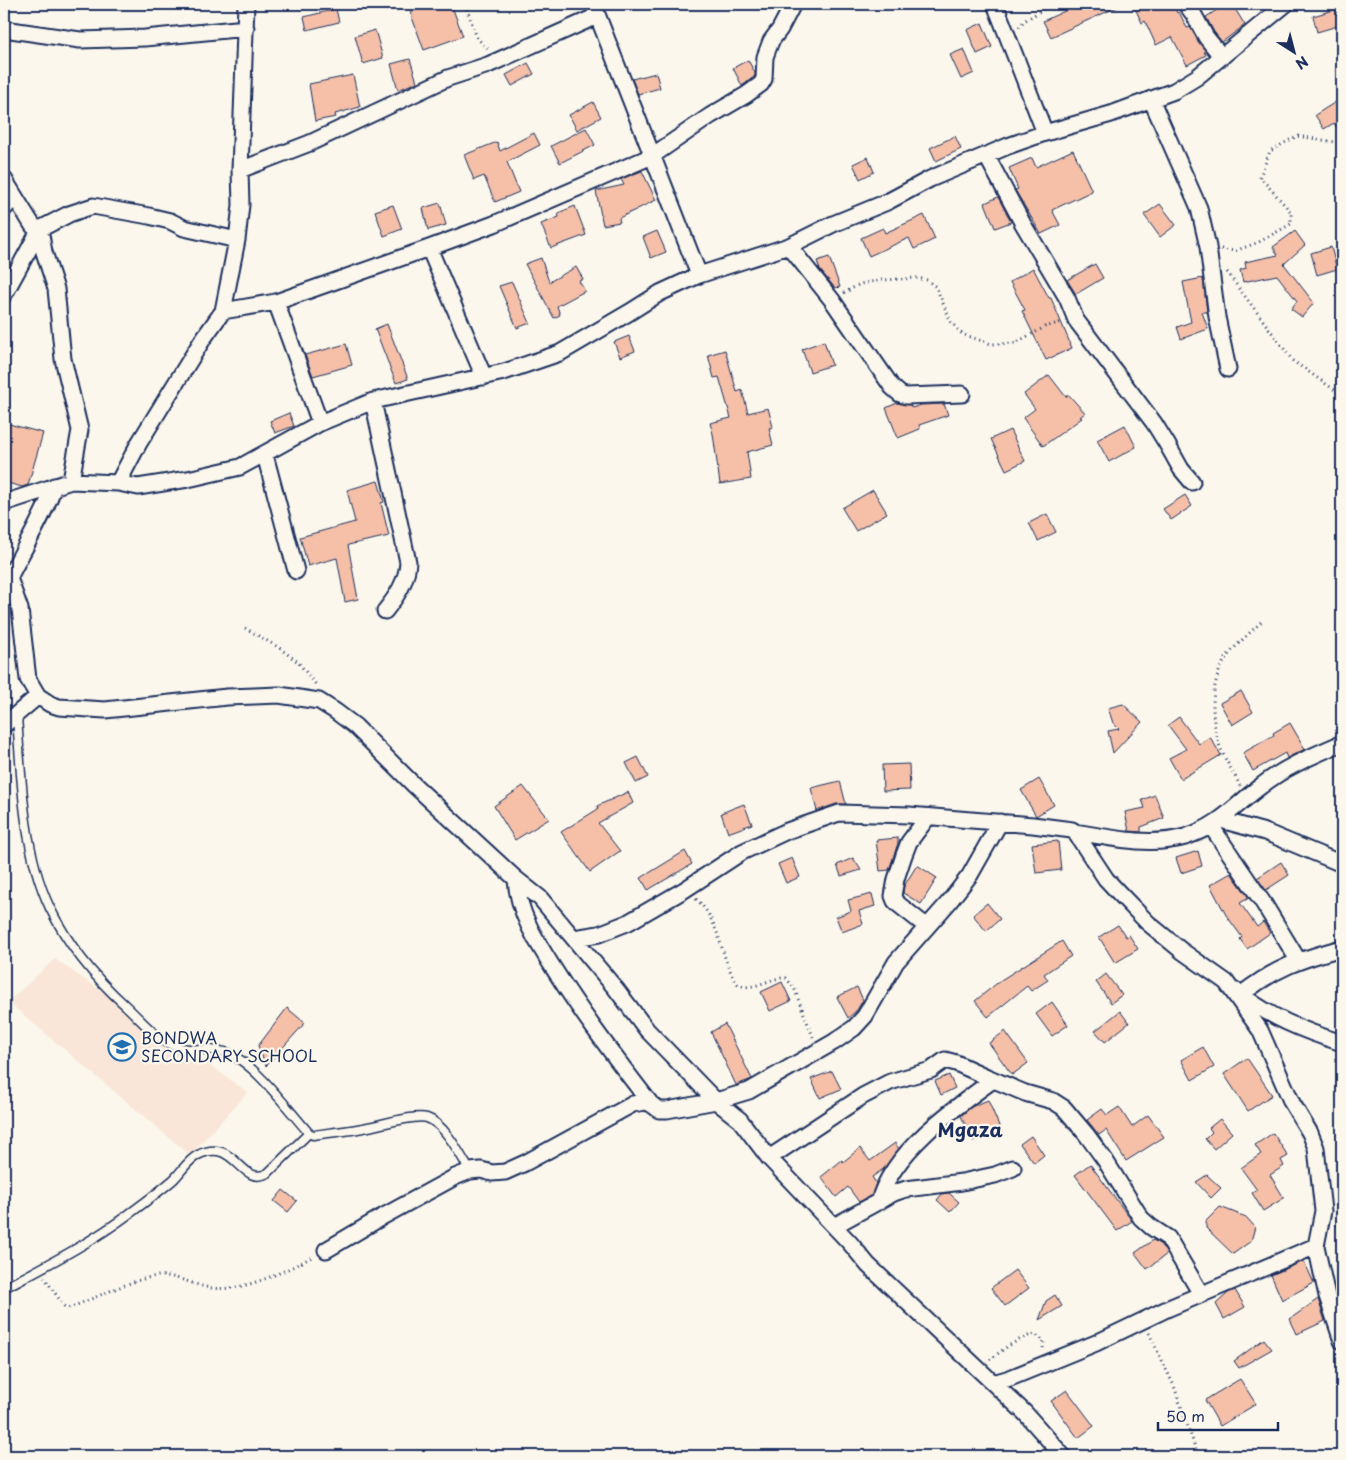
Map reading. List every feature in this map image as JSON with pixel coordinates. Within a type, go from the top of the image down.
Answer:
[{"type":"street","points":[[118,483],[139,443],[223,311],[237,240],[241,205],[240,170],[246,4]]},
{"type":"street","points":[[223,311],[276,302],[429,248],[494,224],[652,156],[761,84],[764,79],[765,57],[771,41],[780,30],[793,4]]},
{"type":"street","points":[[995,4],[1045,134]]},
{"type":"street","points":[[1186,4],[1206,37],[1222,57]]},
{"type":"street","points":[[4,503],[71,481],[118,483],[138,487],[240,467],[320,422],[373,401],[504,372],[560,353],[660,293],[699,275],[789,246],[833,224],[887,202],[930,179],[986,155],[1164,96],[1184,86],[1286,4]]},
{"type":"street","points":[[240,170],[346,127],[448,78],[502,59],[595,10],[699,275]]},
{"type":"street","points":[[4,30],[80,40],[145,38],[246,28]]},
{"type":"street","points":[[1151,99],[1199,208],[1208,247],[1228,369]]},
{"type":"street","points":[[986,155],[1023,224],[1067,298],[1076,320],[1154,424],[1181,468],[1192,482]]},
{"type":"street","points":[[4,179],[33,226],[40,229]]},
{"type":"street","points":[[4,209],[14,197]]},
{"type":"street","points":[[4,295],[40,229],[69,214],[93,206],[149,216],[184,228],[237,240]]},
{"type":"street","points":[[40,229],[44,252],[56,289],[63,359],[80,430],[71,481]]},
{"type":"street","points":[[789,246],[832,300],[892,387],[900,394],[906,396],[962,394]]},
{"type":"street","points":[[429,248],[484,377]]},
{"type":"street","points":[[276,302],[320,422]]},
{"type":"street","points":[[373,401],[408,562],[404,582],[385,611]]},
{"type":"street","points":[[264,454],[296,572]]},
{"type":"street","points":[[54,486],[39,523],[7,575],[20,610],[28,679],[38,696],[50,704],[59,707],[105,710],[279,694],[319,701],[335,711],[355,726],[414,785],[516,879],[540,898],[616,989],[647,1030],[716,1100],[740,1120],[769,1158],[834,1226],[868,1265],[1025,1413],[1063,1456]]},
{"type":"street","points":[[4,726],[38,696]]},
{"type":"street","points":[[574,938],[599,934],[627,922],[684,890],[742,852],[787,831],[839,813],[908,815],[1000,822],[1068,829],[1075,832],[1125,840],[1156,841],[1184,837],[1216,823],[1260,786],[1316,754],[1342,743]]},
{"type":"street","points":[[926,926],[898,904],[893,896],[896,879],[909,842],[928,817]]},
{"type":"street","points":[[516,879],[521,906],[539,945],[579,1008],[651,1104],[659,1110],[667,1110],[749,1091],[839,1039],[861,1021],[896,962],[970,875],[1000,822]]},
{"type":"street","points":[[1216,823],[1265,832],[1342,864]]},
{"type":"street","points":[[1216,823],[1298,960]]},
{"type":"street","points":[[1075,832],[1106,879],[1148,923],[1182,951],[1270,1014],[1308,1032],[1342,1043]]},
{"type":"street","points":[[1242,994],[1273,972],[1298,960],[1342,948]]},
{"type":"street","points":[[1226,982],[1260,1030],[1292,1103],[1310,1133],[1316,1148],[1322,1211],[1316,1246],[1326,1296],[1342,1341]]},
{"type":"street","points":[[769,1158],[863,1096],[890,1082],[931,1070],[945,1060],[956,1063],[993,1080],[1054,1101],[1064,1108],[1096,1147],[1141,1218],[1151,1227],[1164,1234],[1171,1243],[1201,1294]]},
{"type":"street","points":[[879,1202],[882,1190],[888,1179],[920,1139],[954,1108],[993,1080]]},
{"type":"street","points":[[326,1250],[382,1216],[455,1177],[470,1171],[505,1172],[526,1163],[633,1104],[645,1102],[651,1104]]},
{"type":"street","points":[[834,1226],[906,1189],[953,1184],[995,1175],[1013,1168]]},
{"type":"street","points":[[993,1384],[1096,1343],[1201,1294],[1316,1246]]},
{"type":"lane","points":[[17,715],[23,800],[35,865],[50,907],[70,943],[112,993],[165,1042],[180,1048],[223,1052],[234,1056],[253,1070],[309,1133],[313,1135],[418,1117],[428,1118],[456,1146],[470,1171]]},
{"type":"lane","points":[[4,1288],[71,1253],[112,1226],[174,1178],[198,1155],[214,1151],[224,1153],[233,1158],[251,1175],[263,1176],[309,1133]]},
{"type":"path","points":[[465,4],[479,41],[502,59]]},
{"type":"path","points":[[1008,38],[1024,21],[1052,4]]},
{"type":"path","points":[[1208,247],[1235,251],[1259,242],[1291,224],[1291,212],[1260,177],[1270,151],[1297,136],[1342,143]]},
{"type":"path","points":[[1225,270],[1293,361],[1342,395]]},
{"type":"path","points":[[832,300],[860,284],[881,280],[918,278],[927,280],[936,287],[951,322],[962,334],[992,344],[1015,343],[1045,327],[1064,321],[1076,320]]},
{"type":"path","points":[[1246,798],[1220,748],[1215,723],[1213,696],[1219,672],[1228,655],[1262,621]]},
{"type":"path","points":[[245,628],[278,647],[298,662],[320,689]]},
{"type":"path","points":[[1342,644],[1340,646],[1340,662],[1342,672]]},
{"type":"path","points":[[684,890],[699,902],[712,921],[738,984],[744,987],[779,978],[788,980],[794,988],[818,1051]]},
{"type":"path","points":[[39,1270],[64,1306],[68,1308],[139,1281],[159,1276],[187,1281],[207,1288],[227,1289],[290,1268],[326,1250]]},
{"type":"path","points":[[1144,1321],[1174,1386],[1198,1456]]},
{"type":"path","points":[[978,1369],[1002,1349],[1035,1334],[1044,1343],[1034,1368]]},
{"type":"shaded area","name":"BONDWA SECONDARY SCHOOL","points":[[55,959],[248,1092],[190,1155],[8,1002]]},
{"type":"building","points":[[433,4],[451,4],[463,36],[424,50],[410,12]]},
{"type":"building","points":[[1080,4],[1124,4],[1051,37],[1043,21]]},
{"type":"building","points":[[1133,4],[1173,4],[1187,28],[1190,27],[1206,55],[1187,65],[1172,37],[1156,45],[1145,21],[1142,23]]},
{"type":"building","points":[[1226,4],[1232,4],[1245,25],[1222,42],[1206,17]]},
{"type":"building","points":[[336,9],[339,22],[307,30],[304,17]]},
{"type":"building","points":[[1337,9],[1341,25],[1317,32],[1313,16]]},
{"type":"building","points":[[982,23],[992,47],[977,54],[967,30]]},
{"type":"building","points":[[375,30],[383,58],[363,64],[355,36]]},
{"type":"building","points":[[964,49],[974,73],[961,79],[950,55]]},
{"type":"building","points":[[410,59],[417,82],[398,90],[391,64]]},
{"type":"building","points":[[748,60],[755,76],[742,86],[733,68]]},
{"type":"building","points":[[528,63],[534,74],[512,86],[506,75]]},
{"type":"building","points":[[656,73],[660,88],[638,94],[632,79]]},
{"type":"building","points":[[353,75],[360,107],[335,114],[336,117],[315,121],[309,84]]},
{"type":"building","points":[[1342,98],[1342,137],[1334,123],[1324,129],[1315,115]]},
{"type":"building","points":[[593,102],[601,117],[577,130],[569,115]]},
{"type":"building","points":[[586,128],[595,145],[560,163],[551,146]]},
{"type":"building","points":[[534,133],[540,145],[507,162],[519,192],[495,202],[484,176],[474,180],[464,155],[497,142],[500,151]]},
{"type":"building","points":[[955,136],[961,149],[936,161],[930,148]]},
{"type":"building","points":[[1073,150],[1092,191],[1052,210],[1060,225],[1041,234],[1015,190],[1018,189],[1009,168],[1032,158],[1036,167]]},
{"type":"building","points":[[868,157],[874,172],[860,179],[853,164]]},
{"type":"building","points":[[642,171],[656,200],[619,218],[620,222],[603,225],[596,191],[624,185],[621,179]]},
{"type":"building","points":[[998,197],[1011,222],[995,228],[985,203]]},
{"type":"building","points":[[440,203],[446,225],[428,230],[423,208]]},
{"type":"building","points":[[1160,204],[1176,225],[1160,237],[1144,215]]},
{"type":"building","points":[[393,205],[402,229],[384,236],[375,211]]},
{"type":"building","points":[[575,206],[586,235],[551,248],[541,224],[559,217],[558,213]]},
{"type":"building","points":[[924,215],[935,239],[914,249],[909,238],[869,256],[861,238],[883,228],[885,233]]},
{"type":"building","points":[[657,231],[666,252],[651,258],[643,237]]},
{"type":"building","points":[[1295,231],[1305,245],[1284,264],[1314,303],[1302,317],[1291,309],[1297,301],[1277,275],[1243,282],[1240,270],[1246,268],[1245,262],[1278,255],[1273,247]]},
{"type":"building","points":[[1331,247],[1337,269],[1317,275],[1311,253]]},
{"type":"building","points":[[829,257],[840,287],[835,288],[820,270],[817,261]]},
{"type":"building","points":[[541,258],[549,282],[576,267],[583,279],[579,281],[585,291],[557,306],[560,315],[554,318],[525,264]]},
{"type":"building","points":[[1095,264],[1103,278],[1076,294],[1067,280]]},
{"type":"building","points":[[1033,268],[1049,298],[1051,298],[1072,348],[1046,360],[1022,311],[1025,310],[1010,282]]},
{"type":"building","points":[[1203,278],[1207,312],[1202,312],[1208,329],[1181,339],[1177,327],[1191,322],[1183,282]]},
{"type":"building","points":[[512,282],[530,323],[517,328],[499,286]]},
{"type":"building","points":[[387,324],[408,379],[396,383],[375,329]]},
{"type":"building","points":[[629,336],[635,351],[620,357],[614,342]]},
{"type":"building","points":[[824,341],[832,365],[810,372],[802,349]]},
{"type":"building","points":[[346,344],[352,365],[313,376],[305,355]]},
{"type":"building","points":[[725,350],[737,392],[742,390],[748,413],[768,408],[773,427],[769,428],[773,445],[747,452],[751,479],[720,484],[710,423],[731,418],[719,377],[714,378],[708,355]]},
{"type":"building","points":[[1049,375],[1066,397],[1068,394],[1085,413],[1080,417],[1082,418],[1043,446],[1023,418],[1035,409],[1024,394]]},
{"type":"building","points":[[897,403],[910,405],[912,408],[921,405],[944,404],[948,415],[919,425],[920,429],[898,438],[886,408]]},
{"type":"building","points":[[289,413],[294,426],[275,433],[270,421]]},
{"type":"building","points":[[5,423],[43,433],[28,485],[22,487],[4,482]]},
{"type":"building","points":[[1125,425],[1136,447],[1109,462],[1097,440]]},
{"type":"building","points":[[1010,430],[1025,461],[1006,470],[991,439]]},
{"type":"building","points":[[378,481],[384,502],[381,503],[389,536],[348,545],[358,599],[345,602],[337,558],[308,566],[300,537],[355,522],[347,490]]},
{"type":"building","points":[[873,490],[887,513],[856,531],[842,508]]},
{"type":"building","points":[[1185,495],[1192,506],[1171,520],[1163,509]]},
{"type":"building","points":[[1047,514],[1056,532],[1038,541],[1029,523]]},
{"type":"building","points":[[1241,691],[1253,712],[1232,725],[1220,703]]},
{"type":"building","points":[[1123,704],[1142,722],[1113,753],[1108,731],[1119,729],[1113,723],[1108,708]]},
{"type":"building","points":[[1179,717],[1199,744],[1210,737],[1221,755],[1181,779],[1169,758],[1186,749],[1168,725]]},
{"type":"building","points":[[1290,723],[1305,749],[1287,758],[1285,753],[1253,771],[1243,753],[1274,735],[1273,733]]},
{"type":"building","points":[[638,757],[648,777],[636,783],[626,763]]},
{"type":"building","points":[[909,764],[910,790],[883,791],[882,765]]},
{"type":"building","points":[[1039,779],[1054,805],[1036,816],[1021,790]]},
{"type":"building","points":[[840,781],[846,804],[836,804],[817,811],[811,788]]},
{"type":"building","points":[[523,786],[549,819],[515,840],[494,806]]},
{"type":"building","points":[[628,792],[633,803],[598,823],[620,851],[590,872],[561,832],[598,809],[597,806]]},
{"type":"building","points":[[1155,795],[1164,818],[1141,827],[1141,832],[1129,831],[1125,812],[1145,808],[1142,800]]},
{"type":"building","points":[[744,804],[752,824],[728,833],[721,813]]},
{"type":"building","points":[[898,838],[889,870],[880,871],[876,840]]},
{"type":"building","points":[[1058,841],[1061,870],[1036,873],[1032,844]]},
{"type":"building","points":[[685,851],[692,864],[648,890],[641,878]]},
{"type":"building","points":[[1198,851],[1202,866],[1181,873],[1176,858]]},
{"type":"building","points":[[792,858],[800,877],[786,883],[778,864]]},
{"type":"building","points":[[853,858],[861,870],[841,876],[837,865]]},
{"type":"building","points":[[1281,862],[1289,875],[1266,890],[1257,878]]},
{"type":"building","points":[[917,865],[937,878],[921,904],[903,893],[904,886]]},
{"type":"building","points":[[1231,873],[1249,898],[1240,903],[1257,927],[1263,922],[1270,933],[1247,949],[1240,939],[1242,937],[1226,915],[1210,885]]},
{"type":"building","points":[[872,894],[875,906],[859,911],[863,924],[842,932],[836,917],[851,911],[848,900]]},
{"type":"building","points":[[987,903],[1000,919],[986,931],[973,915]]},
{"type":"building","points":[[1118,925],[1126,937],[1129,935],[1138,949],[1115,963],[1099,937]]},
{"type":"building","points":[[1062,941],[1071,956],[1044,974],[1048,980],[1031,991],[1027,986],[988,1017],[975,1001],[1001,980]]},
{"type":"building","points":[[1106,974],[1122,995],[1111,1003],[1096,982]]},
{"type":"building","points":[[782,982],[791,1001],[770,1011],[761,992]]},
{"type":"building","points":[[857,987],[863,1000],[857,1010],[848,1018],[837,997]]},
{"type":"building","points":[[1052,1002],[1068,1025],[1052,1036],[1036,1014]]},
{"type":"building","points":[[287,1008],[305,1023],[266,1066],[258,1046]]},
{"type":"building","points":[[1120,1011],[1129,1023],[1105,1042],[1095,1031]]},
{"type":"building","points":[[725,1024],[752,1079],[736,1085],[711,1032]]},
{"type":"building","points":[[1005,1031],[1028,1063],[1012,1075],[989,1043]]},
{"type":"building","points":[[1203,1047],[1214,1067],[1192,1080],[1181,1060]]},
{"type":"building","points":[[1247,1058],[1272,1095],[1248,1111],[1224,1074]]},
{"type":"building","points":[[832,1071],[841,1089],[820,1098],[811,1079]]},
{"type":"building","points":[[949,1075],[955,1088],[941,1095],[935,1081]]},
{"type":"building","points":[[988,1100],[1000,1128],[973,1141],[961,1116],[971,1107]]},
{"type":"building","points":[[1119,1107],[1132,1127],[1148,1115],[1164,1137],[1126,1161],[1106,1130],[1099,1135],[1087,1120],[1102,1109],[1107,1115]]},
{"type":"building","points":[[1220,1119],[1232,1133],[1214,1149],[1205,1139],[1212,1132],[1209,1128]]},
{"type":"building","points":[[1273,1133],[1288,1156],[1281,1160],[1284,1166],[1270,1175],[1284,1198],[1263,1211],[1252,1193],[1257,1190],[1241,1168],[1261,1154],[1255,1145]]},
{"type":"building","points":[[1031,1136],[1044,1155],[1034,1163],[1020,1144]]},
{"type":"building","points":[[895,1143],[899,1149],[885,1168],[872,1177],[876,1183],[872,1195],[859,1202],[848,1187],[836,1197],[821,1177],[860,1148],[870,1161]]},
{"type":"building","points":[[1090,1164],[1132,1221],[1117,1231],[1075,1175]]},
{"type":"building","points":[[1207,1175],[1221,1188],[1211,1198],[1196,1182]]},
{"type":"building","points":[[283,1190],[297,1201],[288,1212],[274,1201]]},
{"type":"building","points":[[949,1193],[959,1202],[950,1212],[937,1200],[942,1194]]},
{"type":"building","points":[[1220,1207],[1246,1217],[1255,1227],[1251,1241],[1233,1254],[1206,1228],[1206,1221]]},
{"type":"building","points":[[1153,1240],[1161,1245],[1167,1254],[1147,1269],[1135,1253]]},
{"type":"building","points":[[1304,1261],[1314,1283],[1282,1300],[1271,1275]]},
{"type":"building","points":[[1015,1270],[1029,1288],[1005,1306],[991,1288]]},
{"type":"building","points":[[1235,1290],[1245,1307],[1224,1319],[1216,1304],[1228,1293]]},
{"type":"building","points":[[1055,1295],[1062,1306],[1039,1320],[1046,1301]]},
{"type":"building","points":[[1318,1299],[1325,1321],[1297,1334],[1290,1319]]},
{"type":"building","points":[[1264,1339],[1272,1349],[1239,1368],[1234,1361]]},
{"type":"building","points":[[1240,1379],[1256,1404],[1220,1426],[1205,1400]]},
{"type":"building","points":[[1067,1390],[1094,1426],[1078,1438],[1051,1401]]},
{"type":"place","name":"BONDWA SECONDARY SCHOOL","points":[[122,1047]]},
{"type":"district","name":"Mgaza","points":[[970,1130]]}]
